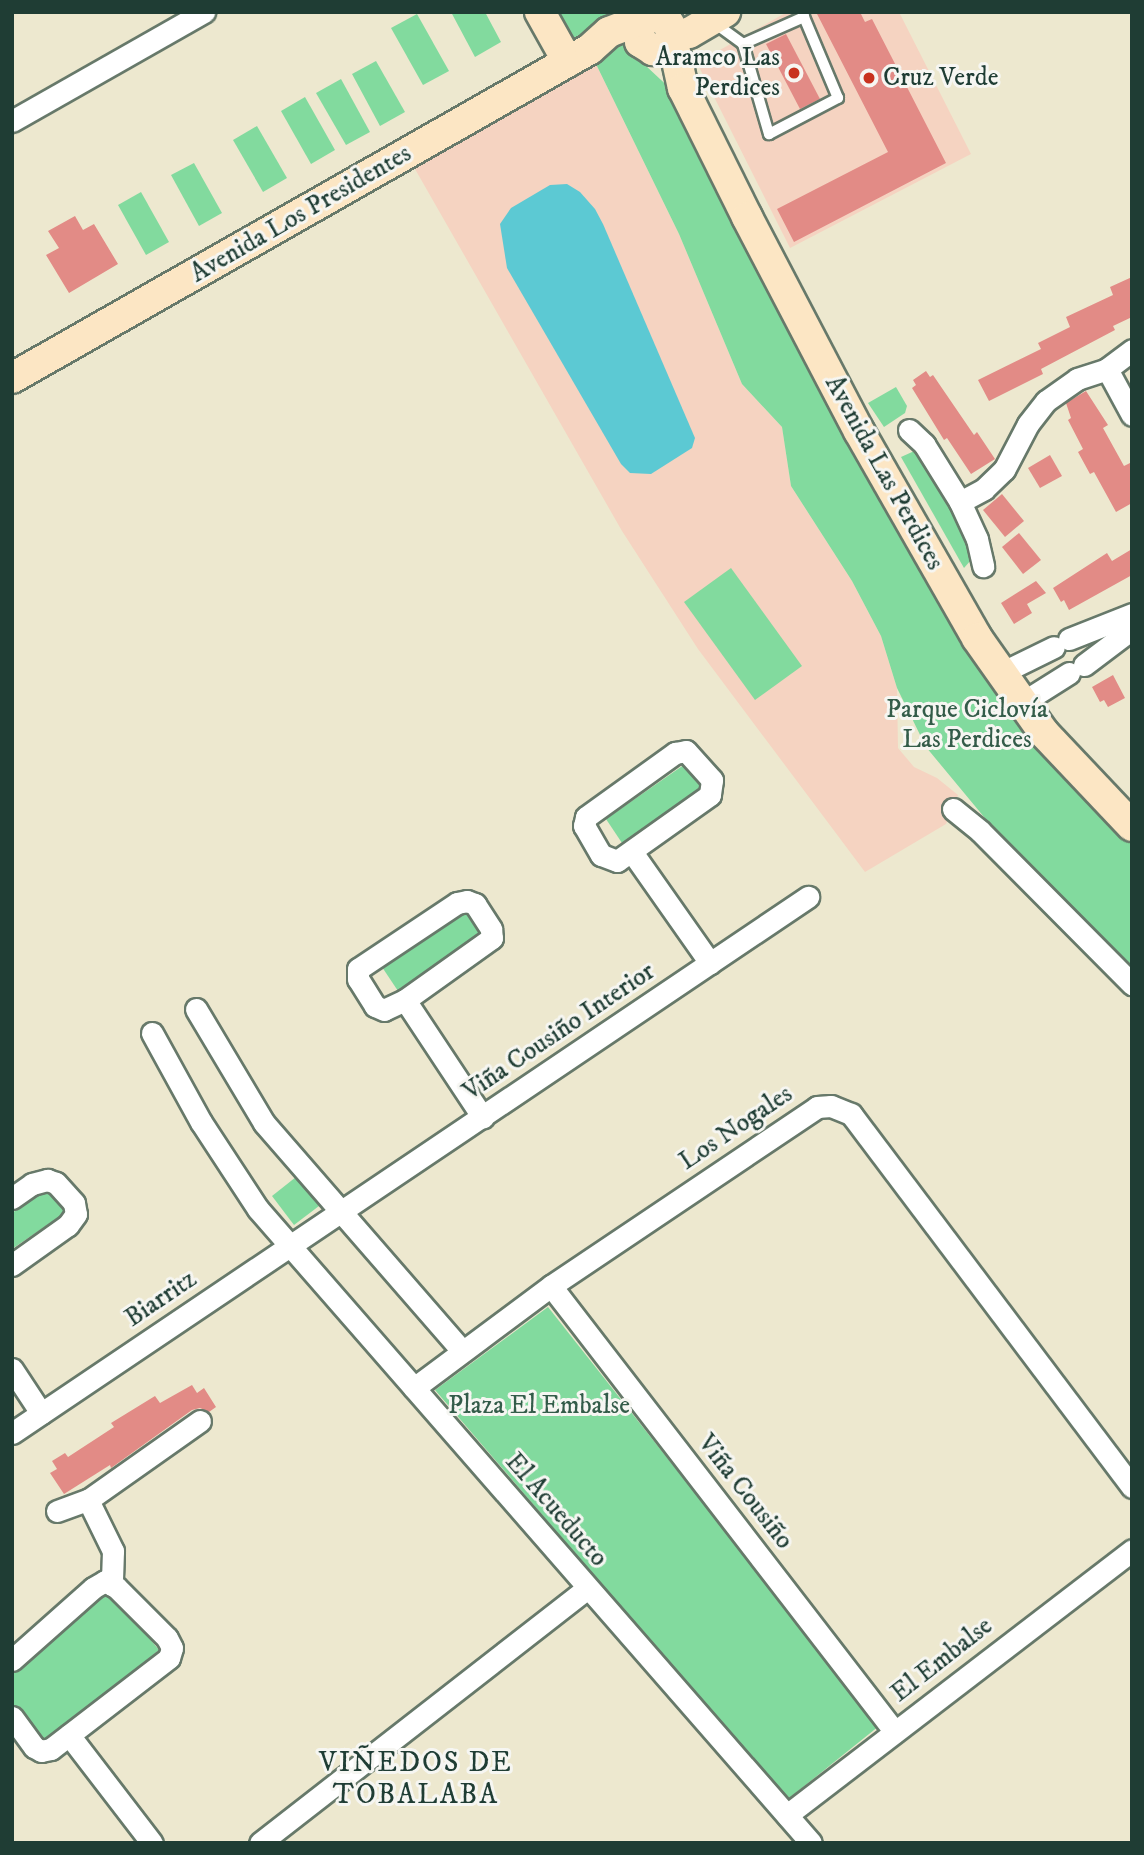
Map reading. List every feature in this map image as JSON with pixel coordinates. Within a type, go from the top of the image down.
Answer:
[{"type":"street","points":[[12,121],[204,12]]},
{"type":"street","points":[[540,12],[579,55]]},
{"type":"street","name":"Avenida Los Presidentes","points":[[12,378],[579,55],[656,28],[689,33],[718,16]]},
{"type":"street","name":"Avenida Las Perdices","points":[[656,28],[747,217],[859,431],[999,674],[1020,704],[1068,760],[1132,826]]},
{"type":"street","points":[[960,502],[984,489],[1004,470],[1028,424],[1046,401],[1077,379],[1107,369],[1132,350]]},
{"type":"street","points":[[1107,369],[1132,415]]},
{"type":"street","points":[[909,430],[924,444],[960,502],[977,539],[983,566]]},
{"type":"street","points":[[999,674],[1062,643],[1132,614]]},
{"type":"street","points":[[1020,704],[1132,629]]},
{"type":"street","points":[[686,751],[712,780],[710,795],[632,852],[617,861],[601,855],[584,827],[586,817],[675,753],[686,751]]},
{"type":"street","points":[[953,808],[980,831],[1132,984]]},
{"type":"street","points":[[632,852],[710,963]]},
{"type":"street","name":"Viña Cousiño Interior","points":[[340,1210],[484,1118],[807,897]]},
{"type":"street","points":[[467,901],[475,904],[491,929],[492,938],[405,1000],[384,1010],[375,1006],[358,979],[358,969],[457,904],[467,901]]},
{"type":"street","points":[[405,1000],[484,1118]]},
{"type":"street","points":[[196,1009],[264,1123],[462,1351]]},
{"type":"street","name":"El Acueducto","points":[[152,1033],[201,1122],[258,1209],[811,1843]]},
{"type":"street","name":"Los Nogales","points":[[414,1388],[551,1286],[817,1107],[831,1106],[851,1114],[1132,1487]]},
{"type":"street","points":[[12,1198],[32,1184],[47,1180],[56,1183],[74,1203],[76,1213],[68,1225],[12,1265]]},
{"type":"street","name":"Biarritz","points":[[12,1433],[290,1247],[340,1210]]},
{"type":"street","name":"Viña Cousiño","points":[[551,1286],[895,1732]]},
{"type":"street","points":[[12,1369],[41,1413]]},
{"type":"street","points":[[57,1511],[88,1500],[200,1421]]},
{"type":"street","points":[[88,1500],[113,1551],[112,1585]]},
{"type":"street","name":"El Embalse","points":[[787,1815],[1132,1550]]},
{"type":"street","points":[[12,1660],[93,1588],[105,1581],[167,1638],[172,1648],[169,1658],[51,1749],[41,1751],[34,1747],[12,1717]]},
{"type":"street","points":[[260,1843],[587,1588]]},
{"type":"street","points":[[69,1735],[152,1843]]},
{"type":"lane","points":[[718,16],[743,44],[769,134],[838,98],[803,15],[743,44]]},
{"type":"shaded area","name":"Aramco Las Perdices","points":[[787,12],[899,12],[971,154],[790,248],[697,63]]},
{"type":"shaded area","points":[[595,62],[679,234],[742,384],[782,427],[791,486],[852,581],[881,636],[897,688],[898,748],[914,767],[937,778],[958,795],[946,824],[865,872],[698,649],[622,531],[415,169]]},
{"type":"green space","points":[[451,12],[485,12],[501,42],[475,57]]},
{"type":"green space","name":"Parque Ciclovía Las Perdices","points":[[558,12],[614,12],[610,16],[630,51],[675,93],[1057,761],[1132,842],[1132,969],[989,823],[926,747],[897,688],[881,636],[852,581],[791,486],[782,427],[742,384],[679,234],[595,62],[571,34]]},
{"type":"green space","points":[[417,14],[449,71],[423,85],[391,28]]},
{"type":"green space","points":[[376,61],[405,112],[380,126],[352,74]]},
{"type":"green space","points":[[341,79],[370,132],[346,145],[316,93]]},
{"type":"green space","points":[[305,97],[335,150],[311,164],[281,111]]},
{"type":"green space","points":[[257,126],[287,178],[263,192],[233,140]]},
{"type":"green space","points":[[194,163],[222,213],[199,226],[171,175]]},
{"type":"green space","points":[[141,192],[169,242],[146,255],[118,205]]},
{"type":"green space","points":[[896,387],[907,406],[905,413],[884,427],[868,403]]},
{"type":"green space","points":[[921,448],[969,535],[971,560],[964,568],[901,457]]},
{"type":"green space","points":[[731,568],[802,666],[755,700],[684,602]]},
{"type":"green space","points":[[688,762],[705,787],[622,843],[606,819]]},
{"type":"green space","points":[[464,910],[480,935],[398,991],[382,967]]},
{"type":"green space","points":[[296,1177],[319,1206],[294,1225],[272,1196]]},
{"type":"green space","points":[[48,1189],[65,1213],[12,1249],[12,1213]]},
{"type":"green space","name":"Plaza El Embalse","points":[[548,1307],[879,1726],[787,1800],[435,1390]]},
{"type":"green space","points":[[104,1583],[159,1650],[46,1745],[12,1704],[12,1660]]},
{"type":"water","points":[[567,184],[580,192],[595,209],[603,224],[695,438],[692,448],[651,474],[630,473],[621,464],[507,268],[500,224],[511,208],[550,185]]},
{"type":"building","points":[[816,12],[860,12],[865,22],[872,19],[946,163],[794,242],[777,209],[888,152]]},
{"type":"building","name":"Aramco Las Perdices","points":[[786,34],[820,99],[800,109],[766,44]]},
{"type":"building","points":[[75,216],[83,230],[94,224],[118,264],[69,293],[46,255],[59,248],[48,231]]},
{"type":"building","points":[[1132,277],[1132,317],[1113,326],[1115,330],[1041,369],[1043,374],[989,401],[978,380],[1041,349],[1038,343],[1070,327],[1066,317],[1113,295],[1110,287]]},
{"type":"building","points":[[926,371],[930,377],[933,375],[974,435],[977,432],[995,459],[971,474],[947,438],[944,440],[912,388],[916,385],[913,380]]},
{"type":"building","points":[[1086,391],[1108,425],[1103,428],[1124,466],[1132,462],[1132,503],[1116,512],[1094,472],[1090,474],[1078,452],[1083,449],[1068,420],[1071,418],[1066,403]]},
{"type":"building","points":[[1050,455],[1062,476],[1040,488],[1028,468]]},
{"type":"building","points":[[1002,494],[1024,521],[1005,537],[983,510]]},
{"type":"building","points":[[1019,533],[1041,560],[1023,574],[1002,547]]},
{"type":"building","points":[[1132,549],[1132,575],[1069,610],[1064,600],[1061,602],[1053,588],[1107,553],[1112,561]]},
{"type":"building","points":[[1036,581],[1046,593],[1027,604],[1032,613],[1014,624],[1001,603]]},
{"type":"building","points":[[1113,675],[1125,698],[1108,707],[1104,700],[1100,702],[1092,687]]},
{"type":"building","points":[[192,1385],[197,1393],[204,1388],[216,1407],[209,1412],[200,1408],[192,1410],[111,1468],[110,1465],[64,1494],[50,1473],[57,1469],[52,1461],[65,1453],[68,1457],[114,1427],[111,1423],[155,1396],[160,1403]]},
{"type":"place","name":"Aramco Las Perdices","points":[[794,73]]},
{"type":"place","name":"Cruz Verde","points":[[869,78]]},
{"type":"district","name":"VIÑEDOS DE TOBALABA","points":[[416,1779]]}]
